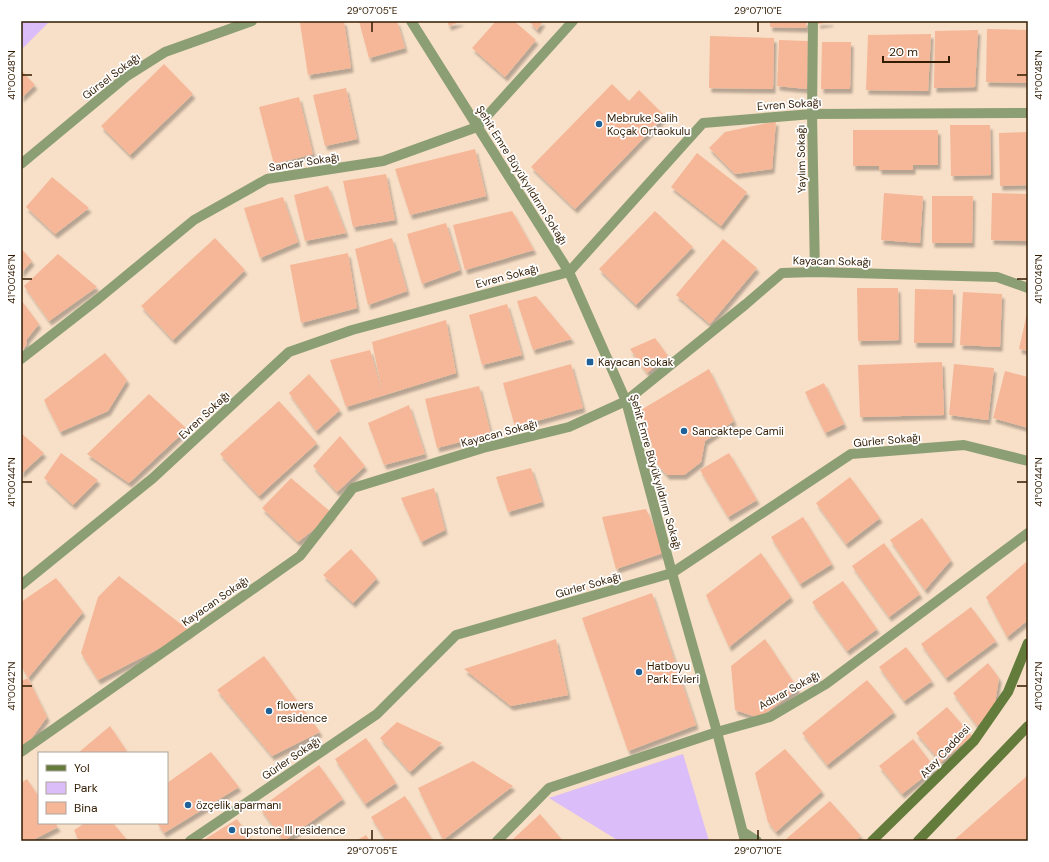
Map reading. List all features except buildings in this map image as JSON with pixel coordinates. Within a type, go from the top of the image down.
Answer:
[{"type":"main road","name":"Atay Caddesi","points":[[872,841],[974,741],[1008,692],[1028,643]]},
{"type":"main road","points":[[918,841],[1028,726]]},
{"type":"street","name":"Gürsel Sokağı","points":[[21,164],[127,76],[165,52],[252,21]]},
{"type":"street","name":"Şehit Emre Büyükyıldırım Sokağı","points":[[411,21],[569,272],[626,401],[744,836],[757,841]]},
{"type":"street","name":"Sancar Sokağı","points":[[21,359],[98,299],[194,220],[267,179],[384,161],[477,127],[573,21]]},
{"type":"street","name":"Yaylım Sokağı","points":[[813,21],[812,114],[815,272]]},
{"type":"street","name":"Evren Sokağı","points":[[21,585],[153,478],[289,352],[352,330],[569,272],[703,123],[812,114],[1028,113]]},
{"type":"street","name":"Kayacan Sokağı","points":[[21,752],[300,556],[354,488],[483,448],[569,427],[626,401],[782,273],[815,272],[997,277],[1028,288]]},
{"type":"street","name":"Gürler Sokağı","points":[[190,841],[377,714],[456,635],[672,573],[850,454],[964,445],[1028,461]]},
{"type":"street","name":"Adıvar Sokağı","points":[[497,841],[549,788],[717,732],[770,717],[826,684],[1028,533]]},
{"type":"green space","points":[[21,21],[50,21],[21,50]]},
{"type":"green space","points":[[683,754],[709,841],[619,841],[549,798]]},
{"type":"place","name":"Mebruke Salih Koçak Ortaokulu","points":[[599,124]]},
{"type":"place","name":"Kayacan Sokak","points":[[590,362]]},
{"type":"place","name":"Sancaktepe Camii","points":[[684,431]]},
{"type":"place","name":"Hatboyu Park Evleri","points":[[639,672]]},
{"type":"place","name":"flowers residence","points":[[269,711]]},
{"type":"place","name":"özçelik aparmanı","points":[[188,805]]},
{"type":"place","name":"upstone III residence","points":[[232,830]]}]
